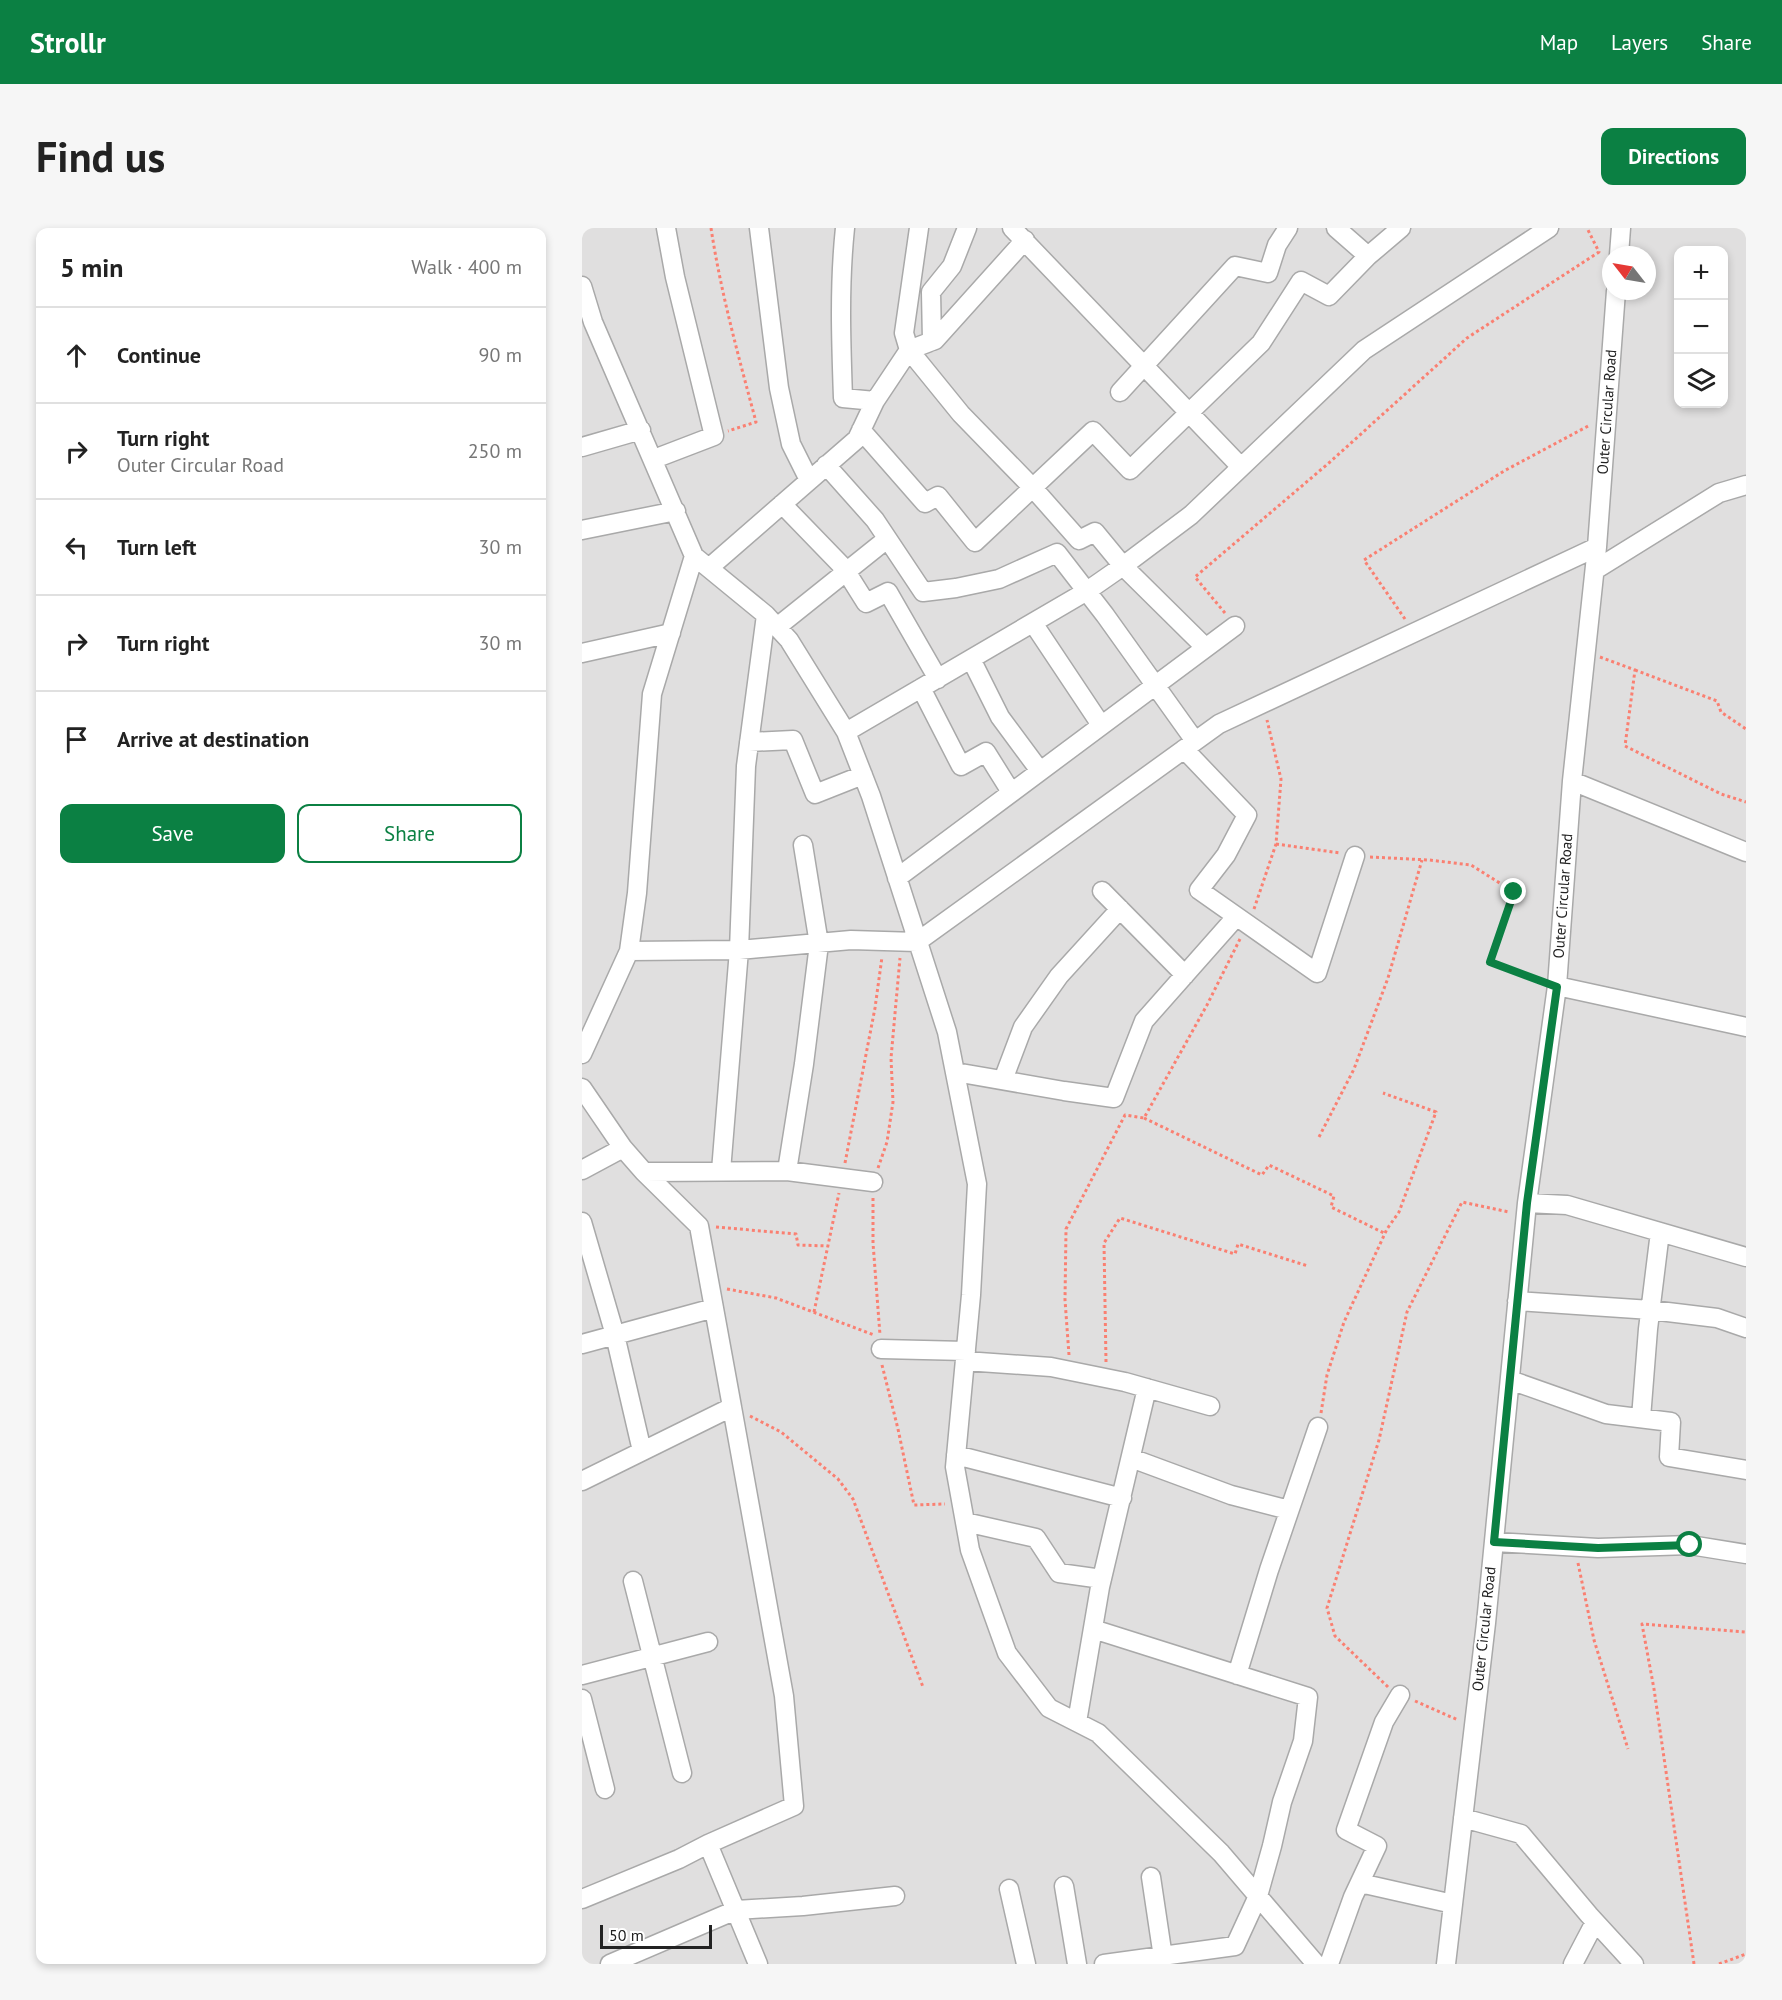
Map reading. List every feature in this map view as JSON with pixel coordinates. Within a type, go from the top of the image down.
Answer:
[{"type":"street","points":[[654,459],[714,436],[675,278],[666,228]]},
{"type":"street","points":[[759,228],[779,388],[791,444],[809,480]]},
{"type":"street","points":[[845,228],[840,311],[843,398],[875,401]]},
{"type":"street","points":[[919,228],[904,333],[909,350],[961,414],[1033,488],[1079,540],[1095,532],[1123,566],[1205,647]]},
{"type":"street","points":[[932,341],[931,292],[952,266],[967,228]]},
{"type":"street","points":[[1120,392],[1235,266],[1268,273],[1277,245],[1288,228]]},
{"type":"street","points":[[1336,228],[1368,256]]},
{"type":"street","points":[[861,430],[925,503],[938,496],[975,542],[1093,431],[1130,470],[1261,344],[1300,281],[1329,296],[1368,256],[1401,228]]},
{"type":"street","points":[[846,732],[1087,591],[1123,566],[1191,514],[1364,350],[1549,228]]},
{"type":"street","points":[[1620,246],[1621,228]]},
{"type":"street","points":[[710,567],[857,439],[875,401],[909,350],[935,340],[1018,234],[1241,467]]},
{"type":"street","points":[[582,286],[592,322],[654,459],[694,555],[772,621],[789,640],[846,732],[863,775],[897,878],[901,942],[947,1032],[977,1184],[971,1295],[955,1467],[970,1550],[1007,1653],[1049,1708],[1098,1732],[1221,1852],[1316,1964]]},
{"type":"street","name":"Outer Circular Road","points":[[1446,1964],[1494,1542],[1527,1209],[1557,987],[1572,781],[1597,547],[1615,300]]},
{"type":"street","points":[[582,447],[641,430]]},
{"type":"street","points":[[826,465],[875,520],[923,592],[999,579],[1057,553],[1155,684],[1190,745],[1247,815],[1226,855],[1199,890],[1317,973],[1355,856]]},
{"type":"street","points":[[1595,570],[1719,493],[1746,485]]},
{"type":"street","points":[[782,504],[846,571],[866,603],[888,592],[938,678]]},
{"type":"street","points":[[582,530],[676,511]]},
{"type":"street","points":[[721,1171],[739,950],[746,766],[772,621],[846,571],[887,539]]},
{"type":"street","points":[[629,951],[739,950],[851,940],[901,942],[1219,724],[1597,547]]},
{"type":"street","points":[[582,1054],[629,951],[637,893],[652,693],[694,555]]},
{"type":"street","points":[[1033,623],[1101,725]]},
{"type":"street","points":[[897,878],[1235,626]]},
{"type":"street","points":[[582,653],[671,633]]},
{"type":"street","points":[[971,659],[1000,717],[1040,771]]},
{"type":"street","points":[[921,688],[961,766],[986,752],[1011,792]]},
{"type":"street","points":[[749,742],[793,740],[815,794],[863,775]]},
{"type":"street","points":[[1572,781],[1746,852]]},
{"type":"street","points":[[787,1171],[804,1064],[819,944],[803,845]]},
{"type":"street","points":[[1102,891],[1185,975]]},
{"type":"street","points":[[1003,1080],[1023,1026],[1059,976],[1120,909]]},
{"type":"street","points":[[955,1072],[1114,1098],[1143,1021],[1185,975],[1242,921]]},
{"type":"street","points":[[1557,987],[1746,1028]]},
{"type":"street","points":[[582,1088],[623,1148],[699,1226],[784,1696],[794,1806],[679,1859],[582,1899]]},
{"type":"street","points":[[582,1170],[623,1148]]},
{"type":"street","points":[[644,1172],[787,1171],[873,1182]]},
{"type":"street","points":[[1527,1209],[1567,1205],[1746,1257]]},
{"type":"street","points":[[582,1222],[615,1335],[642,1451]]},
{"type":"street","points":[[1641,1418],[1660,1232]]},
{"type":"street","points":[[1517,1301],[1651,1310],[1717,1318],[1746,1328]]},
{"type":"street","points":[[582,1344],[714,1308]]},
{"type":"street","points":[[880,1343],[1051,1367],[1147,1388],[1210,1406]]},
{"type":"street","points":[[1510,1380],[1606,1414],[1671,1422],[1669,1457],[1746,1470]]},
{"type":"street","points":[[1077,1722],[1102,1579],[1147,1388]]},
{"type":"street","points":[[582,1480],[732,1407]]},
{"type":"street","points":[[1237,1675],[1269,1570],[1318,1426]]},
{"type":"street","points":[[956,1455],[1122,1498]]},
{"type":"street","points":[[1131,1458],[1232,1495],[1289,1510]]},
{"type":"street","points":[[965,1522],[1036,1538],[1059,1573],[1102,1579]]},
{"type":"street","points":[[1494,1542],[1578,1547],[1690,1545],[1746,1554]]},
{"type":"street","points":[[633,1581],[682,1773]]},
{"type":"street","points":[[1093,1629],[1308,1697],[1303,1741],[1282,1802],[1258,1896],[1235,1946],[1163,1960],[1104,1964]]},
{"type":"street","points":[[582,1675],[708,1642]]},
{"type":"street","points":[[1329,1964],[1360,1883],[1377,1846],[1346,1830],[1384,1722],[1400,1695]]},
{"type":"street","points":[[582,1699],[604,1789]]},
{"type":"street","points":[[1463,1818],[1521,1834],[1595,1922],[1634,1964]]},
{"type":"street","points":[[708,1844],[758,1964]]},
{"type":"street","points":[[1151,1877],[1163,1960]]},
{"type":"street","points":[[1360,1883],[1453,1904]]},
{"type":"street","points":[[1064,1886],[1077,1964]]},
{"type":"street","points":[[1009,1889],[1026,1964]]},
{"type":"street","points":[[610,1964],[736,1910],[803,1906],[895,1896]]},
{"type":"street","points":[[1573,1964],[1595,1922]]},
{"type":"path","points":[[711,228],[726,310],[756,422],[714,436]]},
{"type":"path","points":[[1235,626],[1195,577],[1330,462],[1467,338],[1599,252],[1587,228]]},
{"type":"path","points":[[1415,632],[1364,560],[1504,471],[1607,415]]},
{"type":"path","points":[[1586,651],[1717,701],[1721,712],[1746,729]]},
{"type":"path","points":[[1635,670],[1625,746],[1721,794],[1746,802]]},
{"type":"path","points":[[1144,1118],[1207,1005],[1276,844],[1281,779],[1263,704]]},
{"type":"path","points":[[1276,844],[1355,856],[1471,865],[1514,892],[1490,962],[1557,987]]},
{"type":"path","points":[[1319,1137],[1362,1049],[1388,978],[1422,860]]},
{"type":"path","points":[[814,1312],[873,1020],[901,942]]},
{"type":"path","points":[[901,942],[891,1059],[893,1102],[887,1142],[873,1182],[873,1243],[882,1369],[914,1504],[962,1503]]},
{"type":"path","points":[[1318,1426],[1328,1375],[1344,1322],[1385,1233],[1399,1212],[1436,1112],[1383,1093]]},
{"type":"path","points":[[1070,1371],[1065,1300],[1066,1229],[1125,1115],[1144,1118],[1262,1175],[1269,1165],[1334,1196],[1331,1207],[1385,1233]]},
{"type":"path","points":[[1473,1727],[1394,1692],[1335,1636],[1328,1608],[1379,1440],[1407,1312],[1462,1202],[1527,1209]]},
{"type":"path","points":[[1106,1378],[1104,1243],[1120,1218],[1235,1254],[1238,1244],[1308,1266]]},
{"type":"path","points":[[699,1226],[796,1234],[798,1245],[828,1246]]},
{"type":"path","points":[[710,1285],[777,1298],[814,1312],[880,1343]]},
{"type":"path","points":[[732,1407],[781,1432],[838,1479],[853,1499],[923,1687]]},
{"type":"path","points":[[1578,1547],[1578,1567],[1594,1640],[1628,1749]]},
{"type":"path","points":[[1694,1964],[1654,1689],[1642,1624],[1746,1632]]},
{"type":"path","points":[[1719,1964],[1746,1954]]},
{"type":"shaded area","points":[[582,228],[1746,228],[1746,1964],[582,1964]]},
{"type":"route","points":[[1514,892],[1490,962],[1557,987],[1527,1203],[1494,1542],[1598,1548],[1690,1545]]}]
